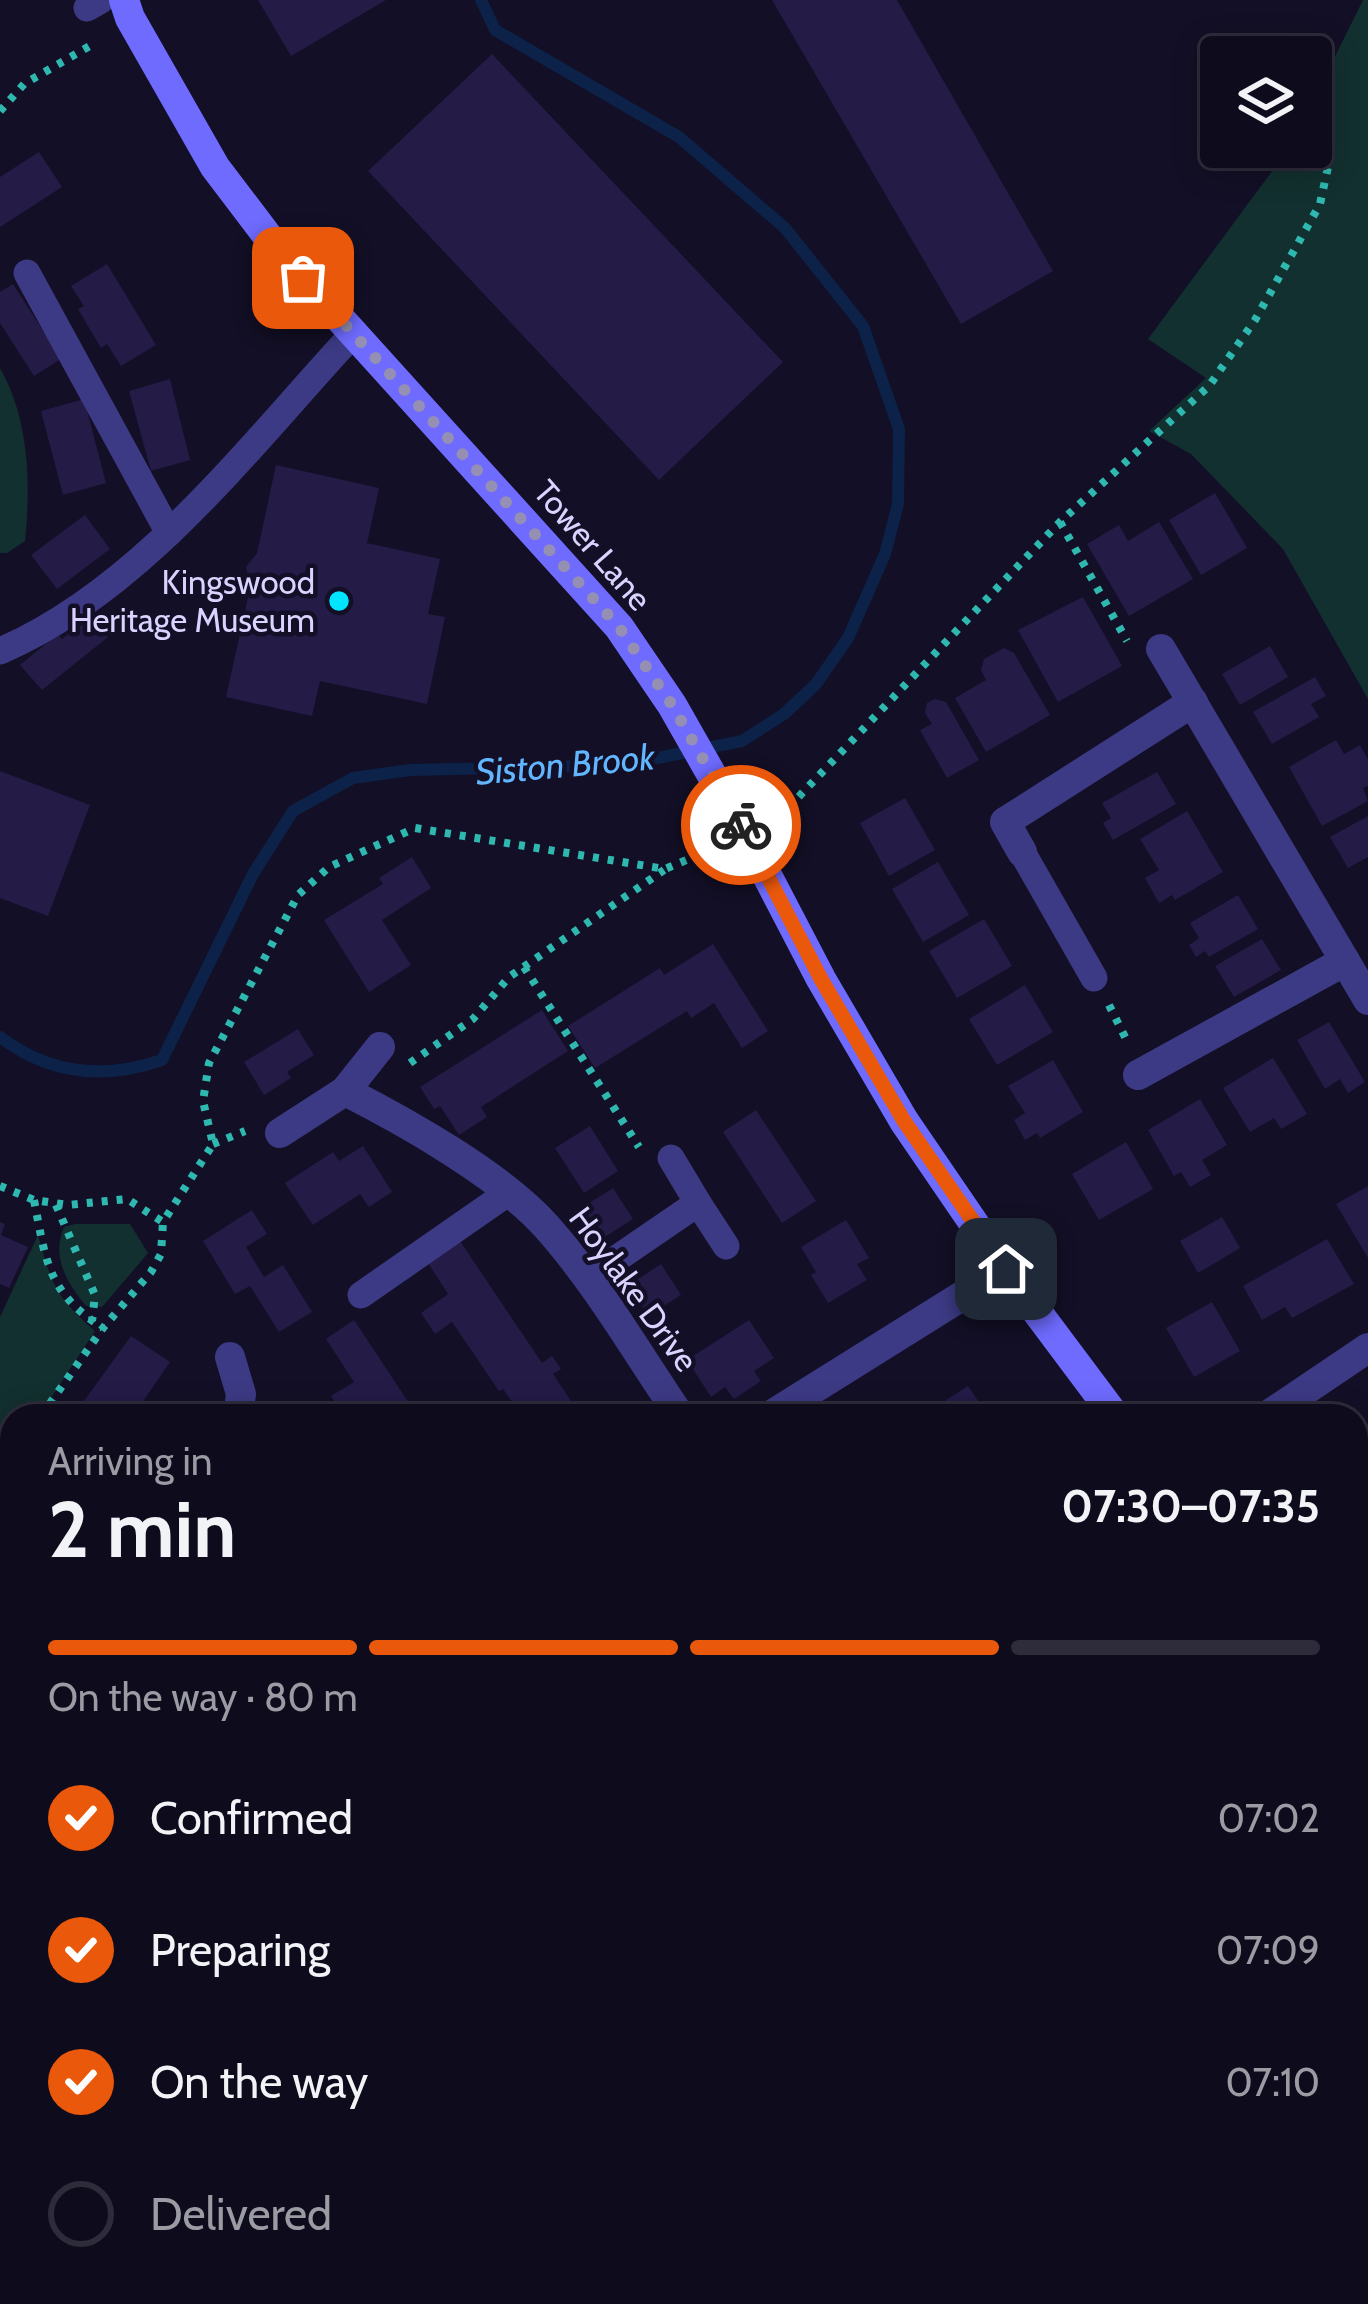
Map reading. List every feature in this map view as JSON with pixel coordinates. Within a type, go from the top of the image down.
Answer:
[{"type":"street","name":"Tower Lane","points":[[127,9],[215,167],[278,250],[619,627],[672,705],[904,1121],[1106,1404]]},
{"type":"street","points":[[1161,649],[1368,1000]]},
{"type":"street","points":[[1022,852],[1005,822],[1193,702]]},
{"type":"street","points":[[1138,1075],[1345,961]]},
{"type":"street","points":[[280,1133],[352,1095],[380,1047]]},
{"type":"street","name":"Hoylake Drive","points":[[352,1095],[509,1192],[545,1224],[672,1404]]},
{"type":"street","points":[[789,1404],[1006,1269]]},
{"type":"street","points":[[1286,1404],[1366,1354]]},
{"type":"street","points":[[230,1357],[240,1404]]},
{"type":"lane","points":[[27,272],[169,532]]},
{"type":"lane","points":[[0,651],[78,609],[169,532],[353,334]]},
{"type":"lane","points":[[1022,852],[1094,978]]},
{"type":"lane","points":[[658,1157],[698,1203],[725,1246]]},
{"type":"lane","points":[[361,1294],[509,1192]]},
{"type":"lane","points":[[587,1279],[698,1203]]},
{"type":"path","points":[[0,111],[24,84],[127,9]]},
{"type":"path","points":[[352,1095],[473,1019],[508,977],[665,869],[746,835],[788,808],[1060,523],[1178,417],[1231,360],[1320,204],[1328,168]]},
{"type":"path","points":[[1060,523],[1139,662],[1161,649]]},
{"type":"path","points":[[49,1404],[161,1254],[163,1222],[213,1144],[203,1101],[209,1063],[298,895],[329,867],[415,828],[665,869]]},
{"type":"path","points":[[524,967],[658,1157]]},
{"type":"path","points":[[1094,978],[1126,1035],[1138,1075]]},
{"type":"path","points":[[0,1186],[56,1204],[127,1198],[163,1222]]},
{"type":"path","points":[[34,1200],[57,1288],[103,1328]]},
{"type":"path","points":[[56,1204],[95,1295],[92,1321]]},
{"type":"green space","points":[[1363,0],[1368,0],[1368,699],[1283,549],[1191,454],[1149,431],[1206,378],[1148,339],[1274,168],[1332,168],[1332,63]]},
{"type":"green space","points":[[0,368],[22,430],[28,497],[25,541],[7,553],[0,553]]},
{"type":"green space","points":[[130,1224],[148,1253],[102,1307],[86,1306],[63,1269],[60,1238],[64,1227]]},
{"type":"green space","points":[[38,1235],[57,1289],[95,1331],[47,1404],[0,1404],[0,1317]]},
{"type":"building","points":[[258,0],[386,0],[291,56]]},
{"type":"building","points":[[772,0],[897,0],[1053,271],[961,324]]},
{"type":"building","points":[[492,54],[783,362],[659,480],[368,171]]},
{"type":"building","points":[[39,152],[62,187],[0,227],[0,177]]},
{"type":"building","points":[[107,264],[156,345],[121,366],[107,344],[101,348],[78,309],[84,306],[71,286]]},
{"type":"building","points":[[13,284],[61,359],[34,376],[0,323],[0,292]]},
{"type":"building","points":[[170,379],[190,460],[151,471],[129,391]]},
{"type":"building","points":[[84,399],[106,483],[63,495],[41,411]]},
{"type":"building","name":"Kingswood Heritage Museum","points":[[276,465],[379,488],[367,543],[440,559],[428,614],[445,617],[427,704],[320,681],[312,716],[226,697],[250,588],[246,567],[257,553]]},
{"type":"building","points":[[1215,493],[1247,548],[1201,575],[1169,520]]},
{"type":"building","points":[[85,515],[110,549],[57,589],[31,555]]},
{"type":"building","points":[[1159,522],[1193,579],[1129,616],[1087,544],[1119,525],[1128,541]]},
{"type":"building","points":[[1083,597],[1122,666],[1058,702],[1018,630]]},
{"type":"building","points":[[91,616],[108,637],[42,690],[20,665],[58,634],[62,639]]},
{"type":"building","points":[[1270,646],[1288,677],[1240,705],[1222,674]]},
{"type":"building","points":[[1004,648],[1014,653],[1050,715],[986,752],[955,698],[986,680],[981,670],[984,659]]},
{"type":"building","points":[[1315,677],[1326,696],[1311,704],[1319,717],[1272,744],[1253,712]]},
{"type":"building","points":[[946,702],[979,760],[947,778],[920,730],[932,724],[925,713],[927,703]]},
{"type":"building","points":[[1336,740],[1344,754],[1360,745],[1368,759],[1368,786],[1363,788],[1368,801],[1322,826],[1289,767]]},
{"type":"building","points":[[0,771],[90,805],[48,916],[0,898]]},
{"type":"building","points":[[1157,772],[1176,804],[1113,840],[1103,823],[1111,818],[1102,803]]},
{"type":"building","points":[[905,798],[935,850],[889,876],[860,823]]},
{"type":"building","points":[[1187,811],[1223,872],[1175,900],[1172,895],[1159,903],[1145,878],[1159,870],[1140,839]]},
{"type":"building","points":[[1368,816],[1368,857],[1348,868],[1330,837]]},
{"type":"building","points":[[412,857],[431,888],[382,920],[411,965],[369,992],[324,920],[383,884],[379,878]]},
{"type":"building","points":[[938,862],[969,915],[923,942],[892,889]]},
{"type":"building","points":[[1238,895],[1258,929],[1209,957],[1205,951],[1196,957],[1189,945],[1199,938],[1190,923]]},
{"type":"building","points":[[984,919],[1012,966],[957,998],[929,951]]},
{"type":"building","points":[[1262,939],[1281,970],[1234,997],[1215,966]]},
{"type":"building","points":[[713,944],[768,1031],[742,1048],[714,1003],[691,1018],[687,1011],[595,1068],[568,1026],[660,968],[664,975]]},
{"type":"building","points":[[1025,985],[1053,1032],[997,1065],[969,1019]]},
{"type":"building","points":[[542,1010],[568,1051],[481,1107],[487,1117],[459,1135],[420,1087]]},
{"type":"building","points":[[1329,1022],[1365,1082],[1348,1093],[1340,1079],[1325,1089],[1297,1040]]},
{"type":"building","points":[[298,1029],[314,1055],[264,1095],[244,1062]]},
{"type":"building","points":[[1273,1058],[1307,1114],[1281,1129],[1274,1118],[1250,1132],[1223,1088]]},
{"type":"building","points":[[1053,1060],[1083,1112],[1040,1138],[1037,1133],[1025,1140],[1014,1120],[1025,1113],[1008,1086]]},
{"type":"building","points":[[1200,1099],[1227,1145],[1202,1160],[1211,1175],[1190,1187],[1181,1172],[1174,1176],[1148,1130]]},
{"type":"building","points":[[756,1110],[816,1201],[782,1223],[723,1132]]},
{"type":"building","points":[[590,1126],[618,1171],[584,1193],[555,1148]]},
{"type":"building","points":[[1126,1142],[1153,1189],[1099,1220],[1072,1174]]},
{"type":"building","points":[[363,1146],[392,1192],[369,1207],[360,1194],[313,1225],[285,1183],[333,1152],[339,1161]]},
{"type":"building","points":[[1368,1186],[1368,1258],[1336,1204]]},
{"type":"building","points":[[613,1188],[633,1219],[600,1240],[580,1209]]},
{"type":"building","points":[[252,1210],[267,1234],[246,1247],[264,1277],[283,1265],[312,1312],[279,1332],[250,1286],[235,1294],[203,1241]]},
{"type":"building","points":[[1222,1217],[1240,1248],[1198,1273],[1180,1241]]},
{"type":"building","points":[[846,1220],[869,1258],[857,1264],[867,1280],[828,1303],[801,1247]]},
{"type":"building","points":[[0,1222],[5,1224],[1,1235],[28,1247],[9,1288],[0,1284]]},
{"type":"building","points":[[1327,1239],[1354,1284],[1292,1318],[1285,1307],[1262,1320],[1243,1286]]},
{"type":"building","points":[[460,1241],[542,1363],[552,1356],[561,1369],[553,1374],[573,1404],[514,1404],[503,1389],[499,1391],[452,1322],[435,1334],[421,1313],[448,1294],[428,1263]]},
{"type":"building","points":[[661,1264],[681,1295],[648,1316],[629,1285]]},
{"type":"building","points":[[1212,1302],[1240,1351],[1194,1377],[1166,1328]]},
{"type":"building","points":[[354,1320],[410,1404],[336,1404],[331,1396],[354,1382],[326,1339]]},
{"type":"building","points":[[749,1320],[774,1358],[754,1371],[761,1381],[734,1399],[725,1387],[711,1397],[687,1360]]},
{"type":"building","points":[[131,1336],[170,1362],[141,1404],[82,1404]]},
{"type":"building","points":[[968,1386],[980,1404],[940,1404]]},
{"type":"waterway","name":"Siston Brook","points":[[0,1037],[38,1059],[78,1070],[119,1070],[162,1060],[253,874],[293,811],[353,778],[410,770],[623,765],[742,741],[784,714],[816,684],[848,638],[885,554],[898,504],[899,429],[863,326],[785,228],[679,137],[495,30],[481,0]]},
{"type":"way so far","points":[[303,278],[619,627],[672,705],[741,825]]},
{"type":"place","name":"Kingswood Heritage Museum","points":[[339,601]]},
{"type":"route","points":[[741,825],[821,979],[904,1121],[1006,1269]]}]
